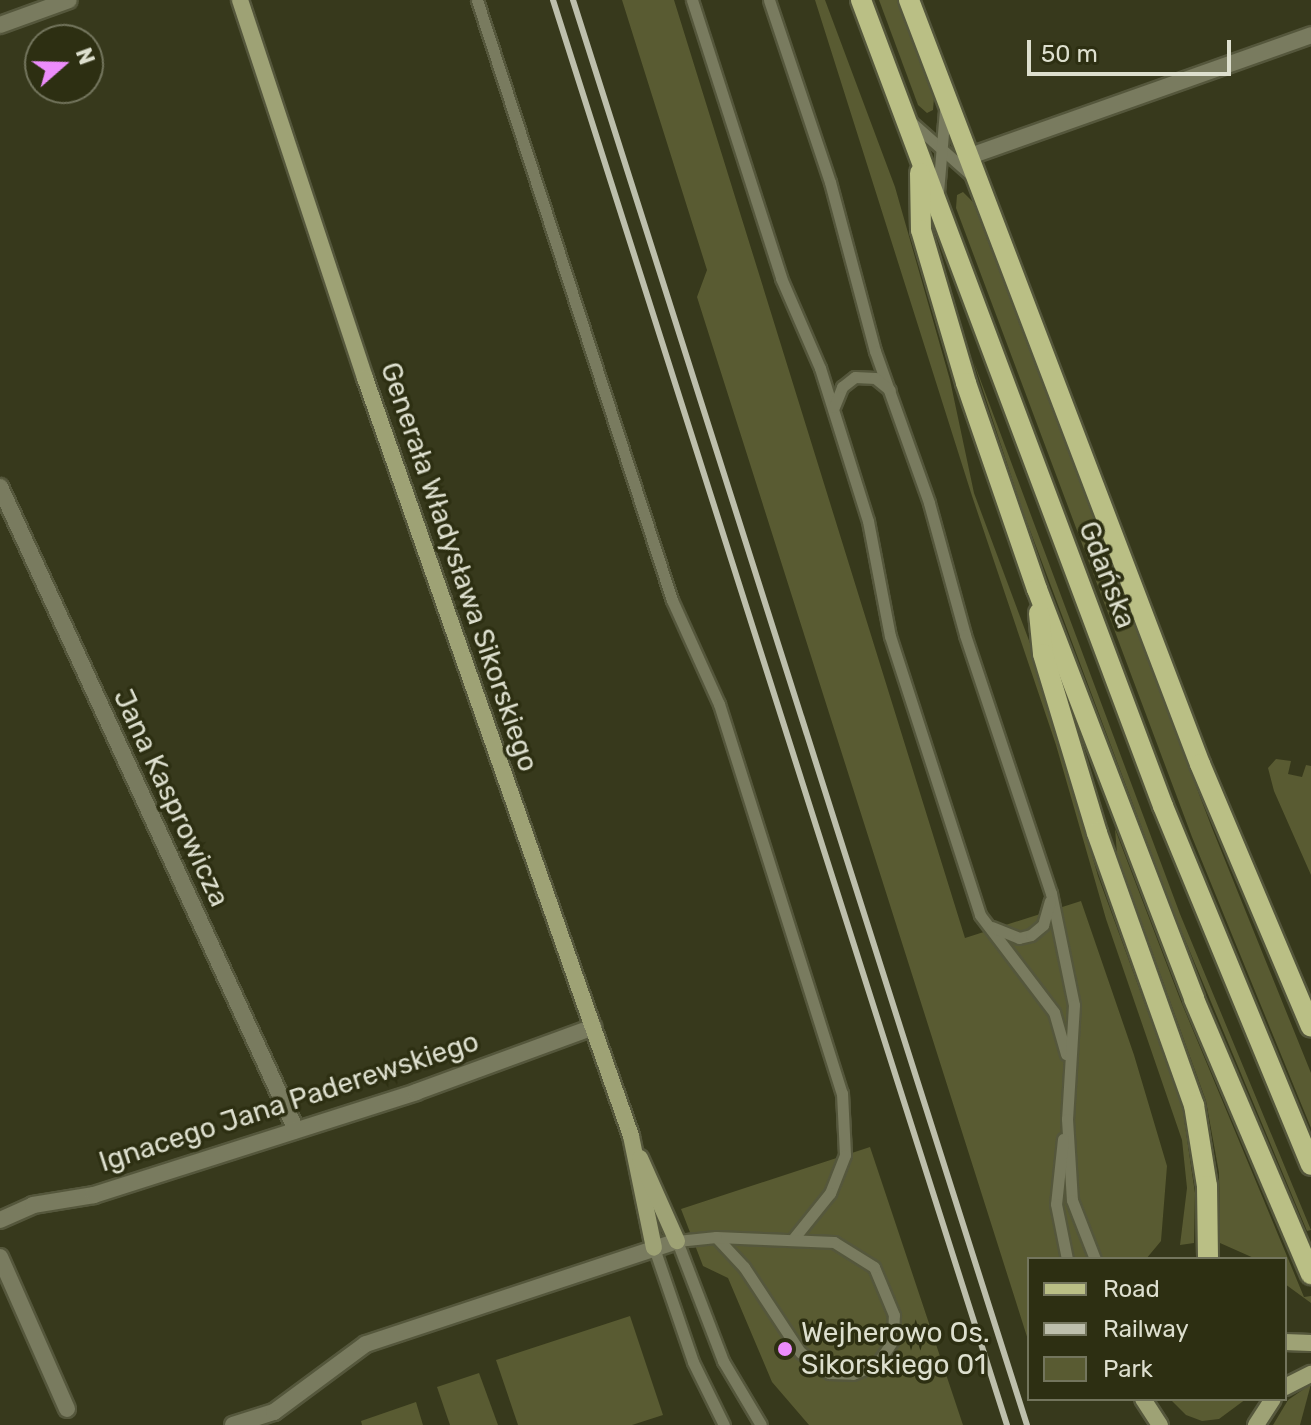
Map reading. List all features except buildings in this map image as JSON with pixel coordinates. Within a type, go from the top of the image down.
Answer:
[{"type":"main road","name":"Gdańska","points":[[861,0],[1169,821],[1311,1165]]},
{"type":"main road","name":"Gdańska","points":[[909,0],[1200,764],[1311,1027]]},
{"type":"main road","points":[[920,157],[921,230],[966,383],[1037,589],[1194,999],[1311,1274]]},
{"type":"main road","points":[[1037,589],[1043,654],[1097,833],[1194,1105],[1207,1186],[1208,1257]]},
{"type":"street","points":[[0,25],[69,0]]},
{"type":"street","name":"Generała Władysława Sikorskiego","points":[[240,0],[365,378],[636,1150],[677,1241]]},
{"type":"street","points":[[970,156],[1311,35]]},
{"type":"street","name":"Jana Kasprowicza","points":[[0,487],[296,1130]]},
{"type":"street","name":"Ignacego Jana Paderewskiego","points":[[0,1220],[33,1205],[94,1195],[296,1130],[594,1027]]},
{"type":"street","name":"Generała Władysława Sikorskiego","points":[[636,1150],[654,1248]]},
{"type":"street","points":[[233,1425],[278,1418],[325,1370],[366,1344],[677,1241]]},
{"type":"street","points":[[0,1257],[67,1409]]},
{"type":"street","points":[[1287,1342],[1311,1343]]},
{"type":"street","points":[[1287,1386],[1311,1374]]},
{"type":"street","points":[[1144,1401],[1160,1425]]},
{"type":"street","points":[[1256,1425],[1273,1401]]},
{"type":"lane","points":[[477,0],[672,600],[719,704],[842,1093],[845,1155],[830,1193],[793,1239]]},
{"type":"lane","points":[[692,0],[781,278],[810,334],[868,521],[890,636],[980,915],[1054,1012],[1068,1062]]},
{"type":"lane","points":[[769,0],[1051,893],[1074,1005],[1068,1062],[1067,1119],[1072,1200],[1094,1257]]},
{"type":"lane","points":[[937,201],[947,97]]},
{"type":"lane","points":[[904,115],[980,184]]},
{"type":"lane","points":[[834,412],[842,387],[855,377],[875,378],[892,393]]},
{"type":"lane","points":[[980,915],[1006,934],[1031,935],[1043,925],[1051,893]]},
{"type":"lane","points":[[1067,1119],[1056,1204],[1067,1257]]},
{"type":"lane","points":[[716,1237],[744,1267],[800,1352],[829,1373],[853,1374],[877,1364],[893,1340],[894,1315],[874,1267],[834,1242],[716,1237],[677,1241],[723,1361],[761,1425]]},
{"type":"lane","points":[[654,1248],[693,1362],[724,1425]]},
{"type":"green space","points":[[622,0],[674,0],[965,938],[1081,901],[1134,1055],[1167,1166],[1161,1241],[1148,1257],[1027,1257],[1027,1337],[697,297],[707,270]]},
{"type":"green space","points":[[815,0],[825,0],[895,187],[950,380],[974,493],[1037,662],[1098,876],[1182,1105],[1195,1193],[1194,1243],[1180,1245],[1187,1188],[1182,1140],[1106,919],[1056,745],[972,496]]},
{"type":"green space","points":[[879,0],[898,0],[934,98],[933,110],[927,113],[918,105]]},
{"type":"green space","points":[[963,192],[973,202],[1212,828],[1311,1073],[1311,1128],[1192,837],[956,208],[957,195]]},
{"type":"green space","points":[[973,360],[1180,914],[1311,1230],[1307,1231],[1175,916],[1022,509]]},
{"type":"green space","points":[[1276,759],[1291,761],[1288,774],[1302,777],[1306,765],[1311,766],[1311,875],[1274,791],[1268,768]]},
{"type":"green space","points":[[1115,829],[1180,999],[1304,1297],[1311,1296],[1311,1303],[1287,1285],[1287,1257],[1252,1257],[1220,1243],[1219,1173],[1206,1101],[1117,854]]},
{"type":"green space","points":[[870,1147],[963,1425],[809,1425],[772,1382],[728,1278],[703,1266],[681,1209]]},
{"type":"green space","points":[[630,1316],[663,1415],[632,1425],[518,1425],[496,1360]]},
{"type":"green space","points":[[479,1373],[498,1425],[450,1425],[437,1387]]},
{"type":"green space","points":[[1311,1384],[1300,1425],[1273,1425],[1288,1400]]},
{"type":"green space","points":[[1172,1401],[1243,1401],[1219,1419],[1202,1421],[1186,1415]]},
{"type":"green space","points":[[416,1402],[423,1425],[362,1425],[361,1421]]},
{"type":"railway","points":[[553,0],[1007,1425]]},
{"type":"railway","points":[[573,0],[1027,1425]]},
{"type":"place","name":"Wejherowo Os. Sikorskiego 01","points":[[785,1349]]}]
